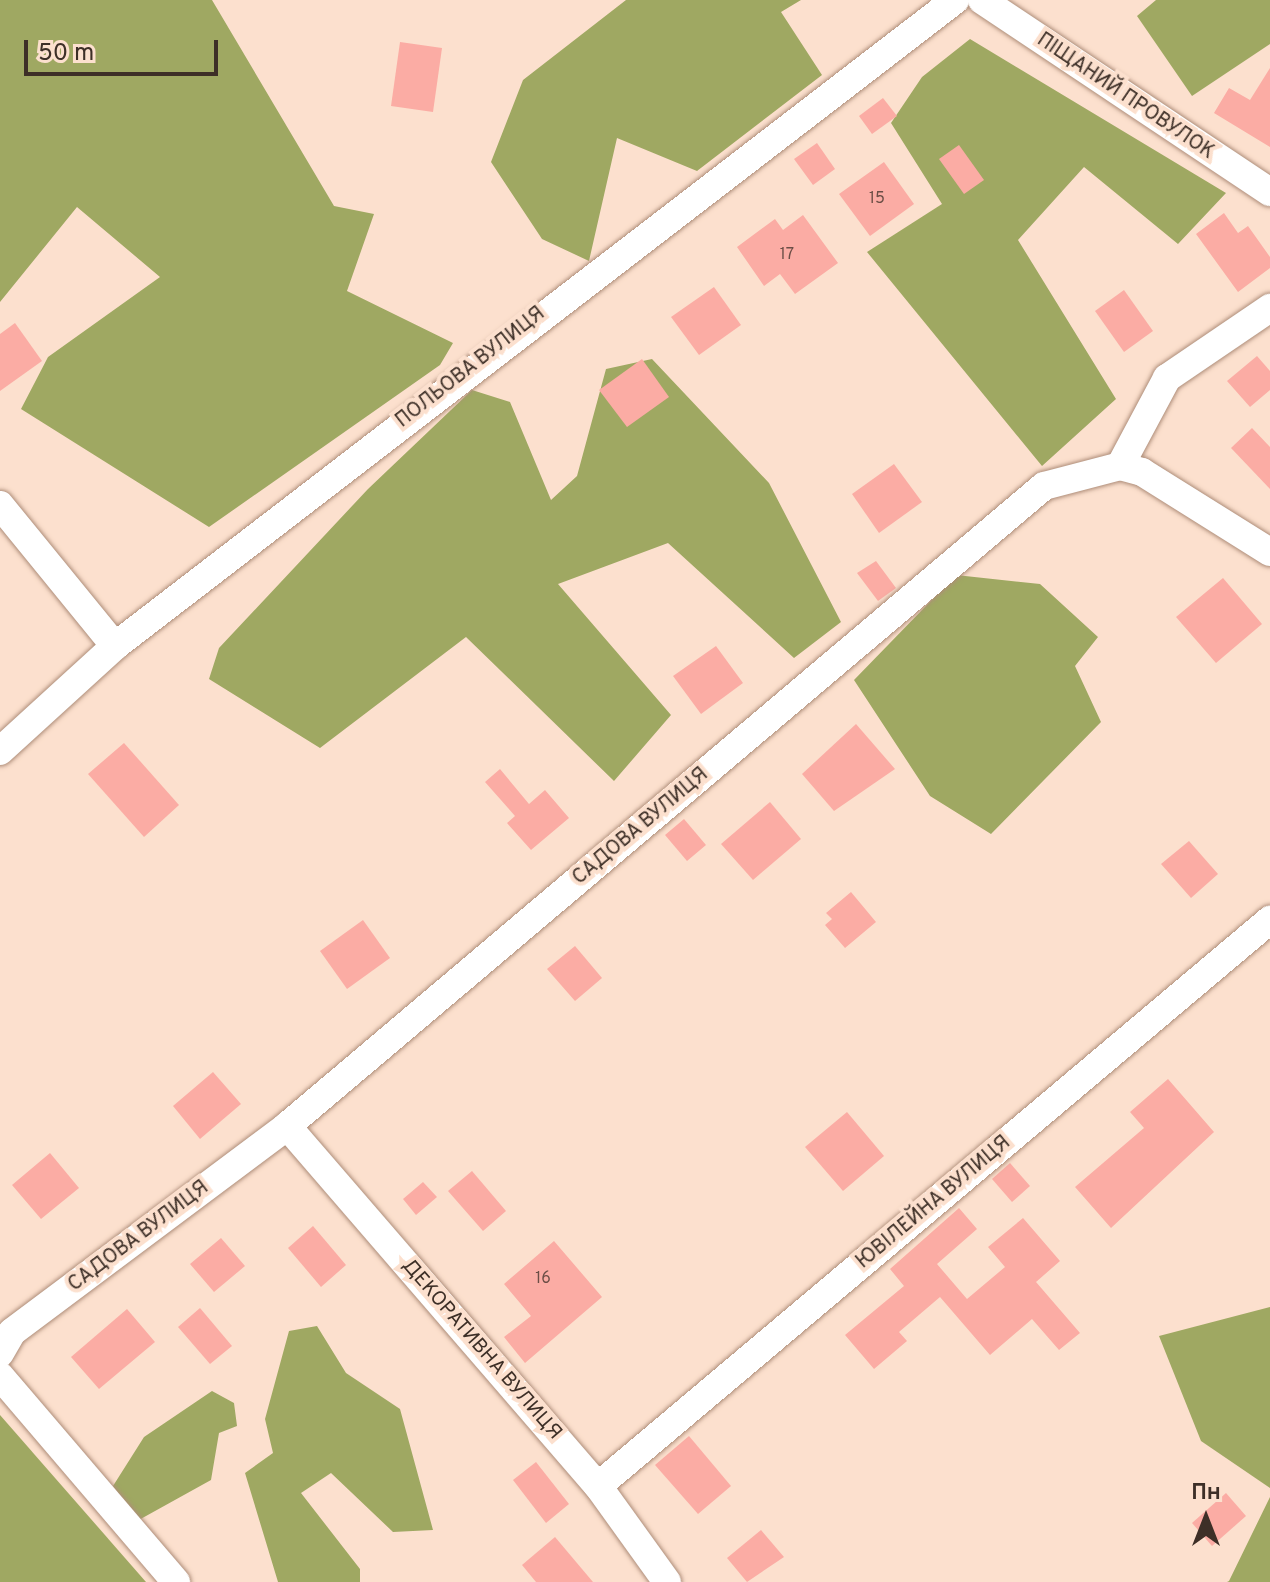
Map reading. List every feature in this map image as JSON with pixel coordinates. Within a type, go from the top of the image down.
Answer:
[{"type":"street","name":"ПОЛЬОВА ВУЛИЦЯ","points":[[0,751],[115,646],[955,0]]},
{"type":"street","name":"ПІЩАНИЙ ПРОВУЛОК","points":[[982,0],[1270,192]]},
{"type":"street","points":[[1270,308],[1167,378],[1120,466],[1142,472],[1270,552]]},
{"type":"street","name":"САДОВА ВУЛИЦЯ","points":[[4,1336],[287,1126],[1044,486],[1120,466]]},
{"type":"street","points":[[0,505],[115,646]]},
{"type":"street","name":"ЮВІЛЕЙНА ВУЛИЦЯ","points":[[598,1486],[1270,920]]},
{"type":"street","name":"ДЕКОРАТИВНА ВУЛИЦЯ","points":[[287,1126],[598,1486],[667,1582]]},
{"type":"street","points":[[0,1376],[176,1582]]},
{"type":"green space","points":[[0,0],[212,0],[334,206],[374,214],[347,291],[453,343],[440,365],[209,527],[21,409],[48,357],[160,277],[77,207],[0,302]]},
{"type":"green space","points":[[626,0],[801,0],[781,12],[822,75],[697,171],[617,138],[589,261],[542,239],[491,162],[523,80]]},
{"type":"green space","points":[[1156,0],[1270,0],[1270,44],[1192,96],[1137,16]]},
{"type":"green space","points":[[970,39],[1226,193],[1178,244],[1084,167],[1018,240],[1116,399],[1042,466],[867,252],[942,204],[891,123],[922,77]]},
{"type":"green space","points":[[652,359],[769,483],[841,622],[794,658],[668,543],[558,584],[671,715],[614,781],[466,637],[320,748],[209,679],[219,648],[368,489],[472,390],[510,402],[551,500],[577,476],[606,369]]},
{"type":"green space","points":[[956,575],[1040,584],[1098,637],[1075,666],[1101,722],[991,834],[930,796],[854,680]]},
{"type":"green space","points":[[1270,1307],[1270,1488],[1201,1441],[1159,1336]]},
{"type":"green space","points":[[317,1326],[346,1373],[400,1409],[433,1530],[393,1532],[331,1473],[301,1493],[360,1569],[360,1582],[278,1582],[245,1473],[273,1453],[265,1419],[289,1331]]},
{"type":"green space","points":[[212,1391],[234,1403],[237,1426],[219,1433],[211,1480],[137,1521],[113,1486],[144,1437]]},
{"type":"green space","points":[[0,1415],[146,1582],[0,1582]]},
{"type":"green space","points":[[1270,1497],[1270,1582],[1227,1582],[1229,1581]]},
{"type":"building","points":[[400,42],[442,48],[433,112],[391,106]]},
{"type":"building","points":[[1270,68],[1270,147],[1214,113],[1229,88],[1250,100]]},
{"type":"building","points":[[883,98],[897,116],[872,134],[859,116]]},
{"type":"building","points":[[817,143],[835,169],[813,185],[794,159]]},
{"type":"building","points":[[959,145],[984,180],[964,194],[939,159]]},
{"type":"building","points":[[884,162],[914,204],[870,236],[839,194]]},
{"type":"building","points":[[1224,213],[1238,233],[1248,226],[1270,257],[1270,268],[1238,292],[1196,234]]},
{"type":"building","points":[[803,215],[838,263],[795,294],[780,274],[764,286],[737,247],[775,219],[783,230]]},
{"type":"building","points":[[714,287],[741,325],[699,355],[671,317]]},
{"type":"building","points":[[1124,290],[1153,331],[1124,352],[1095,311]]},
{"type":"building","points":[[15,323],[42,361],[0,391],[0,334]]},
{"type":"building","points":[[1257,356],[1270,371],[1270,390],[1250,407],[1227,381]]},
{"type":"building","points":[[642,359],[669,397],[627,427],[599,390]]},
{"type":"building","points":[[1252,428],[1270,447],[1270,489],[1231,448]]},
{"type":"building","points":[[894,464],[922,502],[879,533],[852,494]]},
{"type":"building","points":[[876,561],[896,588],[878,601],[857,573]]},
{"type":"building","points":[[1223,578],[1262,624],[1216,663],[1176,617]]},
{"type":"building","points":[[716,646],[743,683],[701,714],[673,676]]},
{"type":"building","points":[[856,724],[895,769],[834,811],[802,774]]},
{"type":"building","points":[[124,743],[179,805],[144,837],[88,774]]},
{"type":"building","points":[[500,769],[529,804],[545,790],[569,818],[531,850],[507,823],[515,816],[485,782]]},
{"type":"building","points":[[770,802],[801,839],[753,880],[721,844]]},
{"type":"building","points":[[684,819],[706,845],[687,861],[665,835]]},
{"type":"building","points":[[1189,841],[1218,874],[1191,898],[1161,864]]},
{"type":"building","points":[[851,892],[876,922],[845,948],[825,925],[832,919],[826,913]]},
{"type":"building","points":[[363,920],[390,958],[347,989],[320,951]]},
{"type":"building","points":[[575,946],[602,978],[575,1001],[547,969]]},
{"type":"building","points":[[213,1072],[241,1104],[200,1139],[173,1106]]},
{"type":"building","points":[[1168,1079],[1214,1132],[1111,1228],[1075,1187],[1144,1128],[1130,1112]]},
{"type":"building","points":[[847,1112],[884,1156],[843,1191],[805,1147]]},
{"type":"building","points":[[50,1153],[79,1188],[41,1219],[12,1185]]},
{"type":"building","points":[[1010,1163],[1030,1186],[1012,1202],[992,1179]]},
{"type":"building","points":[[472,1171],[506,1211],[483,1231],[448,1191]]},
{"type":"building","points":[[423,1182],[437,1197],[416,1215],[403,1199]]},
{"type":"building","points":[[959,1208],[977,1229],[937,1264],[967,1299],[1005,1267],[988,1247],[1023,1218],[1060,1261],[1036,1282],[1080,1333],[1059,1350],[1032,1319],[990,1355],[940,1297],[899,1332],[907,1341],[874,1369],[845,1335],[904,1286],[890,1269]]},
{"type":"building","points":[[313,1226],[346,1265],[321,1287],[288,1248]]},
{"type":"building","points":[[221,1238],[245,1266],[214,1292],[190,1264]]},
{"type":"building","points":[[554,1241],[602,1297],[525,1363],[504,1337],[531,1316],[504,1284]]},
{"type":"building","points":[[200,1308],[232,1346],[210,1364],[178,1327]]},
{"type":"building","points":[[127,1309],[155,1342],[99,1389],[71,1357]]},
{"type":"building","points":[[689,1436],[731,1486],[698,1514],[655,1465]]},
{"type":"building","points":[[536,1462],[569,1504],[546,1523],[513,1480]]},
{"type":"building","points":[[1226,1493],[1246,1516],[1212,1546],[1192,1523]]},
{"type":"building","points":[[761,1530],[784,1557],[747,1582],[727,1558]]},
{"type":"building","points":[[555,1537],[593,1582],[536,1582],[522,1565]]}]
